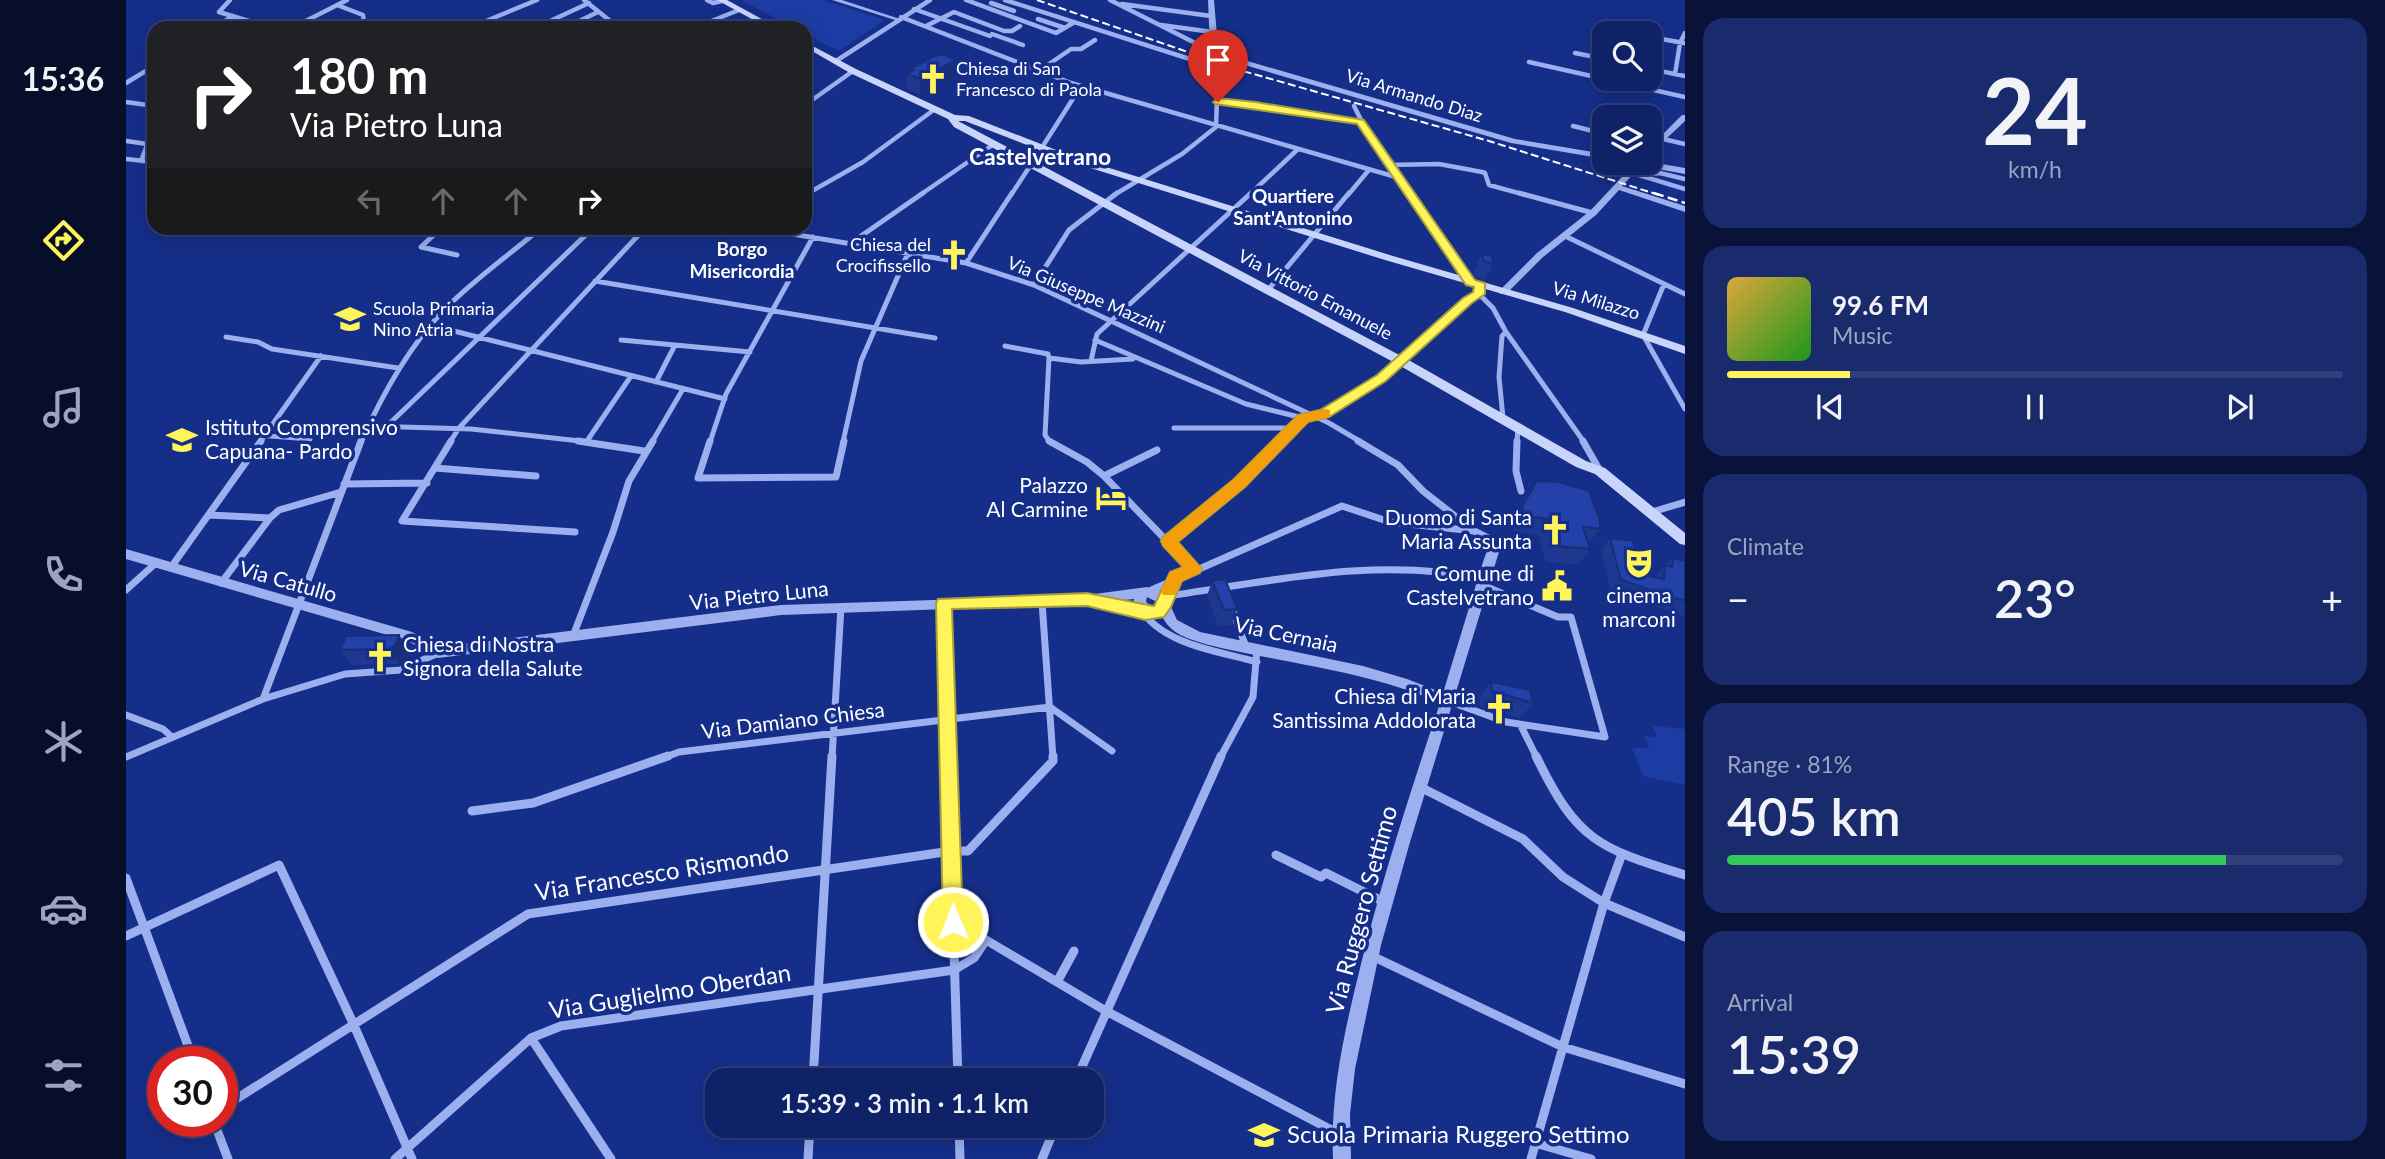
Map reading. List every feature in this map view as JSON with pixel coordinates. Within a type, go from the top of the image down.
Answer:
[{"type":"main road","points":[[722,0],[760,21]]},
{"type":"main road","points":[[812,49],[954,118]]},
{"type":"main road","name":"Via Milazzo","points":[[954,118],[965,118],[1071,159],[1473,286],[1499,291],[1643,335],[1685,351]]},
{"type":"main road","name":"Via Vittorio Emanuele","points":[[954,118],[952,120],[957,125],[1401,360],[1581,464],[1600,471],[1685,540]]},
{"type":"street","points":[[230,0],[219,12],[249,21]]},
{"type":"street","points":[[486,21],[537,0]]},
{"type":"street","points":[[707,0],[713,3],[722,0]]},
{"type":"street","points":[[835,0],[925,26],[1081,86],[1396,177]]},
{"type":"street","points":[[836,61],[930,0]]},
{"type":"street","points":[[966,0],[1056,33],[1073,23]]},
{"type":"street","points":[[1005,0],[1217,68],[1216,127],[1070,229],[1034,285]]},
{"type":"street","points":[[1110,0],[1167,32],[1217,54]]},
{"type":"street","points":[[1146,7],[1150,0]]},
{"type":"street","points":[[1211,0],[1212,32],[1217,54]]},
{"type":"street","points":[[304,21],[337,2],[345,1]]},
{"type":"street","points":[[981,7],[994,1],[1014,11]]},
{"type":"street","points":[[337,2],[360,12],[364,21]]},
{"type":"street","points":[[549,21],[587,2],[610,21]]},
{"type":"street","points":[[1116,3],[1212,16]]},
{"type":"street","points":[[1005,15],[1022,6]]},
{"type":"street","points":[[711,21],[739,9]]},
{"type":"street","points":[[914,9],[940,19],[941,22],[1023,46]]},
{"type":"street","points":[[579,21],[598,12]]},
{"type":"street","points":[[925,26],[954,12],[1000,30],[1012,31],[1020,26]]},
{"type":"street","points":[[1029,24],[1046,14]]},
{"type":"street","points":[[226,21],[233,16]]},
{"type":"street","points":[[1038,19],[1065,28]]},
{"type":"street","points":[[1158,25],[1212,32]]},
{"type":"street","points":[[974,45],[1000,30]]},
{"type":"street","points":[[1675,74],[1685,33]]},
{"type":"street","points":[[1662,39],[1683,43]]},
{"type":"street","points":[[1039,71],[1071,49],[1081,49],[1095,40]]},
{"type":"street","points":[[1576,53],[1592,57]]},
{"type":"street","name":"Via Armando Diaz","points":[[1217,54],[1514,141],[1592,155]]},
{"type":"street","points":[[1529,62],[1592,75]]},
{"type":"street","points":[[126,83],[147,71]]},
{"type":"street","points":[[812,100],[853,71]]},
{"type":"street","points":[[1662,71],[1685,76]]},
{"type":"street","points":[[1020,157],[1038,148],[1081,86]]},
{"type":"street","points":[[1660,91],[1685,97]]},
{"type":"street","points":[[126,102],[147,105]]},
{"type":"street","points":[[1218,102],[1256,105],[1360,122]]},
{"type":"street","points":[[1354,106],[1360,122],[1387,165],[1473,286],[1493,308],[1506,332],[1593,455],[1600,471]]},
{"type":"street","points":[[812,191],[863,162],[935,109]]},
{"type":"street","points":[[1663,139],[1685,118]]},
{"type":"street","points":[[1573,126],[1592,131]]},
{"type":"street","points":[[1663,139],[1685,144]]},
{"type":"street","points":[[126,141],[147,144],[141,161]]},
{"type":"street","points":[[850,243],[993,144]]},
{"type":"street","points":[[1091,361],[1095,340],[1111,320],[1236,209],[1297,150]]},
{"type":"street","points":[[126,159],[147,161]]},
{"type":"street","points":[[966,263],[1032,163]]},
{"type":"street","points":[[1387,165],[1439,164],[1482,172],[1485,173],[1489,185],[1593,213]]},
{"type":"street","points":[[1662,167],[1685,171]]},
{"type":"street","points":[[1268,290],[1368,171]]},
{"type":"street","points":[[1640,176],[1660,173],[1685,179]]},
{"type":"street","points":[[1499,291],[1593,213],[1626,175]]},
{"type":"street","points":[[1640,176],[1685,189]]},
{"type":"street","points":[[1616,187],[1685,209]]},
{"type":"street","points":[[434,235],[421,247],[457,255]]},
{"type":"street","points":[[263,699],[367,426],[398,368],[430,325],[481,276],[531,235]]},
{"type":"street","points":[[387,426],[586,235]]},
{"type":"street","points":[[575,532],[402,521],[459,428],[638,235]]},
{"type":"street","name":"Via Giuseppe Mazzini","points":[[800,235],[966,263],[1034,285],[1111,320],[1306,417]]},
{"type":"street","points":[[1565,236],[1685,294]]},
{"type":"street","points":[[813,237],[725,399],[698,478],[836,477],[861,361],[908,253]]},
{"type":"street","points":[[595,281],[935,338]]},
{"type":"street","points":[[1664,284],[1643,335],[1685,409]]},
{"type":"street","points":[[1169,541],[1240,483],[1306,417],[1324,414],[1355,396],[1401,360],[1467,300],[1473,286]]},
{"type":"street","points":[[430,325],[725,399]]},
{"type":"street","points":[[1503,418],[1499,377],[1502,336],[1506,332]]},
{"type":"street","points":[[226,337],[258,342],[272,349],[398,368]]},
{"type":"street","points":[[621,340],[750,352]]},
{"type":"street","points":[[1095,340],[1246,404],[1329,423],[1398,465],[1423,491],[1474,531],[1496,542],[1480,584],[1448,701],[1480,717],[1522,728],[1605,737],[1571,617],[1558,617],[1480,584],[1476,579],[1461,574],[1430,571],[1355,571],[1300,576],[1152,602]]},
{"type":"street","points":[[656,382],[675,345]]},
{"type":"street","points":[[1005,346],[1048,354],[1045,435],[1051,443],[1087,461],[1104,476],[1194,569]]},
{"type":"street","points":[[172,566],[321,356]]},
{"type":"street","points":[[1049,358],[1091,361],[1138,358]]},
{"type":"street","points":[[587,441],[631,376]]},
{"type":"street","points":[[573,637],[613,532],[629,481],[683,388]]},
{"type":"street","points":[[367,426],[459,428],[587,441],[644,451]]},
{"type":"street","points":[[1518,427],[1516,471],[1521,491]]},
{"type":"street","points":[[1174,428],[1294,428]]},
{"type":"street","points":[[245,433],[310,439]]},
{"type":"street","points":[[1104,476],[1157,450]]},
{"type":"street","points":[[435,468],[536,476]]},
{"type":"street","points":[[344,484],[427,483]]},
{"type":"street","points":[[221,583],[270,517],[279,510],[341,492]]},
{"type":"street","points":[[1647,510],[1685,502]]},
{"type":"street","points":[[1152,602],[1176,577],[1342,506],[1390,522],[1474,531]]},
{"type":"street","points":[[209,515],[270,517]]},
{"type":"street","name":"Via Catullo","points":[[126,554],[412,637],[438,653]]},
{"type":"street","points":[[126,590],[158,562]]},
{"type":"street","points":[[1152,602],[1176,577]]},
{"type":"street","points":[[1081,1068],[1209,778],[1254,697],[1254,653],[1224,589]]},
{"type":"street","name":"Via Pietro Luna","points":[[438,653],[781,610],[944,603],[1087,600],[1152,602]]},
{"type":"street","name":"Via Francesco Rismondo","points":[[238,1098],[528,914],[951,851],[968,851],[1053,761],[1042,602]]},
{"type":"street","name":"Via Cernaia","points":[[1152,602],[1172,624],[1187,633],[1254,653]]},
{"type":"street","name":"Via Cernaia","points":[[1152,602],[1160,631],[1415,685],[1448,701]]},
{"type":"street","points":[[944,603],[958,1068]]},
{"type":"street","points":[[814,1068],[841,607]]},
{"type":"street","points":[[126,757],[263,699],[345,674],[401,670],[438,653]]},
{"type":"street","name":"Via Ruggero Settimo","points":[[1340,1135],[1350,1042],[1384,902],[1448,701]]},
{"type":"street","points":[[1050,707],[1112,751]]},
{"type":"street","name":"Via Damiano Chiesa","points":[[472,811],[533,803],[679,752],[1050,707]]},
{"type":"street","points":[[126,715],[163,729],[172,737]]},
{"type":"street","points":[[1522,728],[1577,825],[1598,842],[1622,855],[1685,875]]},
{"type":"street","points":[[1419,786],[1523,839],[1563,877],[1604,903],[1685,937]]},
{"type":"street","points":[[1276,855],[1321,877],[1326,873],[1384,902]]},
{"type":"street","points":[[1531,1159],[1604,903],[1622,855]]},
{"type":"street","points":[[126,936],[279,865],[353,1023],[409,1154]]},
{"type":"street","points":[[126,878],[188,1046]]},
{"type":"street","points":[[954,970],[974,958],[986,940],[1105,1011],[1340,1135],[1342,1159]]},
{"type":"street","points":[[1057,982],[1074,951]]},
{"type":"street","points":[[1371,956],[1563,1047],[1685,1084]]},
{"type":"street","name":"Via Guglielmo Oberdan","points":[[395,1159],[409,1154],[531,1038],[561,1026],[954,970]]},
{"type":"street","points":[[531,1038],[611,1159]]},
{"type":"street","points":[[220,1137],[228,1159]]},
{"type":"street","points":[[808,1159],[809,1138]]},
{"type":"street","points":[[959,1138],[960,1159]]},
{"type":"street","points":[[1042,1159],[1051,1138]]},
{"type":"street","points":[[1535,1143],[1591,1159]]},
{"type":"shaded area","points":[[741,0],[823,0],[885,20],[839,51],[812,38],[812,21],[781,21]]},
{"type":"shaded area","points":[[1653,726],[1685,729],[1685,785],[1643,776],[1632,748],[1649,748],[1644,736],[1657,737]]},
{"type":"building","points":[[943,54],[956,60],[920,79],[907,74],[914,70],[910,69]]},
{"type":"building","points":[[1482,254],[1492,256],[1493,264],[1484,261]]},
{"type":"building","points":[[1537,481],[1559,482],[1589,491],[1600,521],[1600,529],[1583,527],[1590,549],[1557,546],[1549,519],[1525,516],[1522,507]]},
{"type":"building","points":[[1610,538],[1633,541],[1637,560],[1643,561],[1648,576],[1664,579],[1665,565],[1672,567],[1673,558],[1685,561],[1685,601],[1621,580]]},
{"type":"building","points":[[1225,579],[1237,609],[1224,610],[1212,581]]},
{"type":"building","points":[[399,635],[395,646],[389,649],[340,650],[346,636]]},
{"type":"building","points":[[1491,682],[1530,690],[1533,703],[1492,691]]},
{"type":"tunnel","points":[[1217,54],[1218,68]]},
{"type":"tunnel","points":[[1354,106],[1358,99]]},
{"type":"railway","points":[[1037,0],[1243,71],[1489,141],[1659,195]]},
{"type":"railway","points":[[1654,193],[1685,203]]},
{"type":"slow traffic","points":[[1169,591],[1176,577],[1194,569],[1169,541],[1240,483],[1303,418],[1325,413]]},
{"type":"place","name":"Chiesa di San Francesco di Paola","points":[[933,79]]},
{"type":"place","name":"Chiesa del Crocifissello","points":[[954,255]]},
{"type":"place","name":"Scuola Primaria Nino Atria","points":[[350,319]]},
{"type":"place","name":"Istituto Comprensivo Capuana- Pardo","points":[[182,440]]},
{"type":"place","name":"Palazzo Al Carmine","points":[[1111,498]]},
{"type":"place","name":"Duomo di Santa Maria Assunta","points":[[1555,530]]},
{"type":"place","name":"cinema marconi","points":[[1639,563]]},
{"type":"place","name":"Comune di Castelvetrano","points":[[1557,586]]},
{"type":"place","name":"Chiesa di Nostra Signora della Salute","points":[[380,657]]},
{"type":"place","name":"Chiesa di Maria Santissima Addolorata","points":[[1499,709]]},
{"type":"place","name":"Scuola Primaria Ruggero Settimo","points":[[1264,1135]]},
{"type":"district","name":"Castelvetrano","points":[[1040,157]]},
{"type":"district","name":"Quartiere Sant'Antonino","points":[[1293,207]]},
{"type":"district","name":"Borgo Misericordia","points":[[742,260]]},
{"type":"route","points":[[953,922],[944,603],[1087,600],[1156,614],[1161,611],[1176,577],[1194,569],[1169,541],[1240,483],[1303,418],[1324,414],[1382,378],[1467,300],[1479,294],[1481,286],[1470,282],[1387,165],[1360,122],[1256,105],[1218,102]]}]
